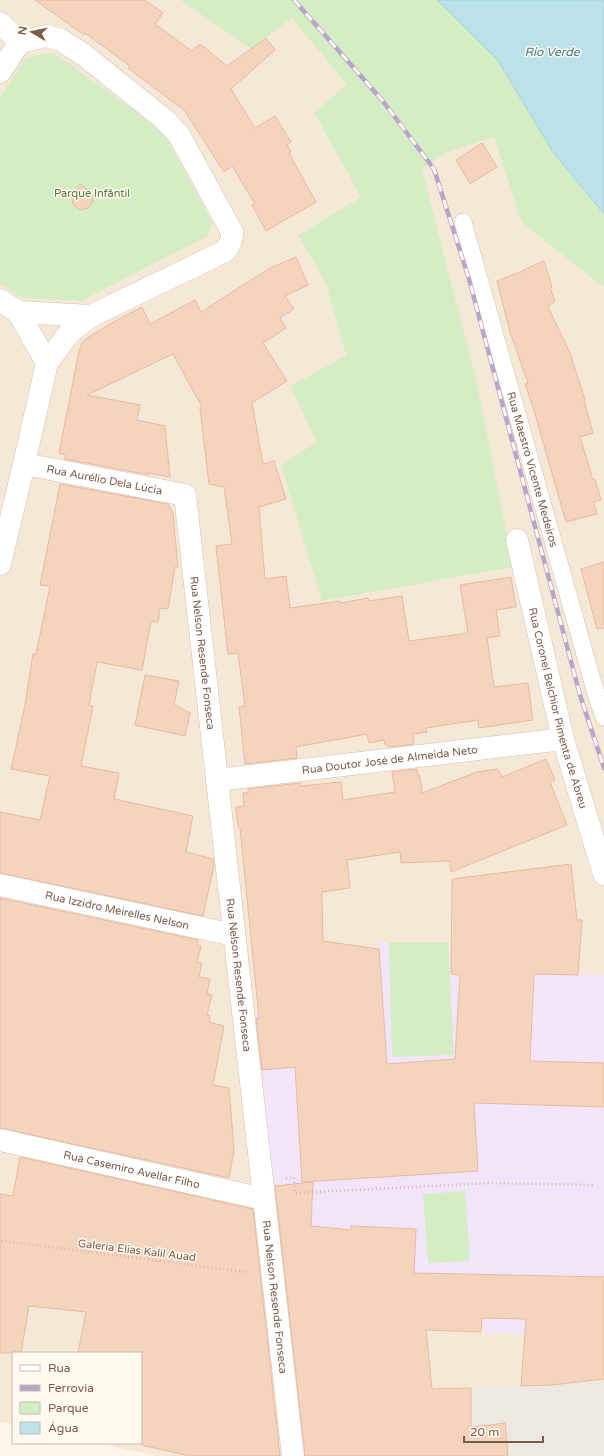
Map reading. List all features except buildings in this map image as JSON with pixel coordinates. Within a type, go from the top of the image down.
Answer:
[{"type":"street","points":[[0,23],[20,42]]},
{"type":"street","points":[[0,72],[20,42],[46,36],[61,40],[84,55],[165,120],[179,135],[232,232],[231,244],[225,251],[91,316],[69,333],[47,363],[0,564]]},
{"type":"street","name":"Rua Maestro Vicente Medeiros","points":[[463,222],[595,690],[604,717]]},
{"type":"street","points":[[9,306],[91,316]]},
{"type":"street","points":[[9,306],[47,363]]},
{"type":"street","name":"Rua Aurélio Dela Lúcia","points":[[24,464],[185,495]]},
{"type":"street","name":"Rua Nelson Resende Fonseca","points":[[185,495],[293,1456]]},
{"type":"street","name":"Rua Coronel Belchior Pimenta de Abreu","points":[[517,540],[563,739],[604,874]]},
{"type":"street","name":"Rua Doutor José de Almeida Neto","points":[[217,780],[563,739]]},
{"type":"street","name":"Rua Izzidro Meirelles Nelson","points":[[0,885],[234,935]]},
{"type":"street","name":"Rua Casemiro Avellar Filho","points":[[0,1140],[264,1199]]},
{"type":"path","points":[[261,1174],[294,1178],[295,1193],[489,1183],[594,1185]]},
{"type":"path","name":"Galeria Elias Kalil Auad","points":[[1,1241],[272,1275]]},
{"type":"shaded area","points":[[0,0],[180,0],[251,49],[292,17],[346,84],[314,113],[361,197],[298,235],[326,284],[346,355],[291,386],[512,566],[478,387],[422,168],[450,151],[494,136],[521,222],[604,288],[604,975],[451,974],[262,1070],[277,1208],[312,1211],[311,1226],[351,1230],[351,1226],[416,1229],[414,1275],[439,1330],[519,1334],[525,1338],[604,1342],[604,1381],[521,1386],[385,1390],[298,1456],[157,1456],[102,1444],[142,1444],[142,1352],[12,1352],[12,1424],[0,1422],[0,284],[22,298],[81,301],[26,58],[0,96]]},
{"type":"shaded area","points":[[379,942],[448,942],[451,974],[492,975],[518,973],[604,975],[604,1342],[525,1338],[519,1334],[439,1330],[414,1275],[415,1229],[351,1226],[351,1230],[311,1226],[311,1211],[277,1209],[255,1012],[382,1001]]},
{"type":"shaded area","points":[[604,1381],[604,1456],[298,1456],[292,1392],[521,1386]]},
{"type":"green space","points":[[180,0],[437,0],[497,59],[553,152],[604,214],[604,288],[521,222],[494,137],[450,151],[422,168],[478,387],[513,567],[322,601],[281,465],[317,442],[290,386],[346,355],[326,284],[298,235],[361,197],[314,113],[346,84],[292,18],[251,49]]},
{"type":"green space","name":"Parque Infântil","points":[[41,54],[55,54],[163,131],[212,222],[208,236],[81,301],[22,298],[0,284],[0,96],[26,58]]},
{"type":"green space","points":[[389,942],[448,942],[454,1055],[392,1057]]},
{"type":"green space","points":[[465,1191],[470,1261],[428,1263],[423,1194]]},
{"type":"water","name":"Rio Verde","points":[[437,0],[604,0],[604,214],[553,152],[497,59]]},
{"type":"railway","points":[[294,0],[382,100],[434,169],[469,279],[580,695],[604,768]]}]
